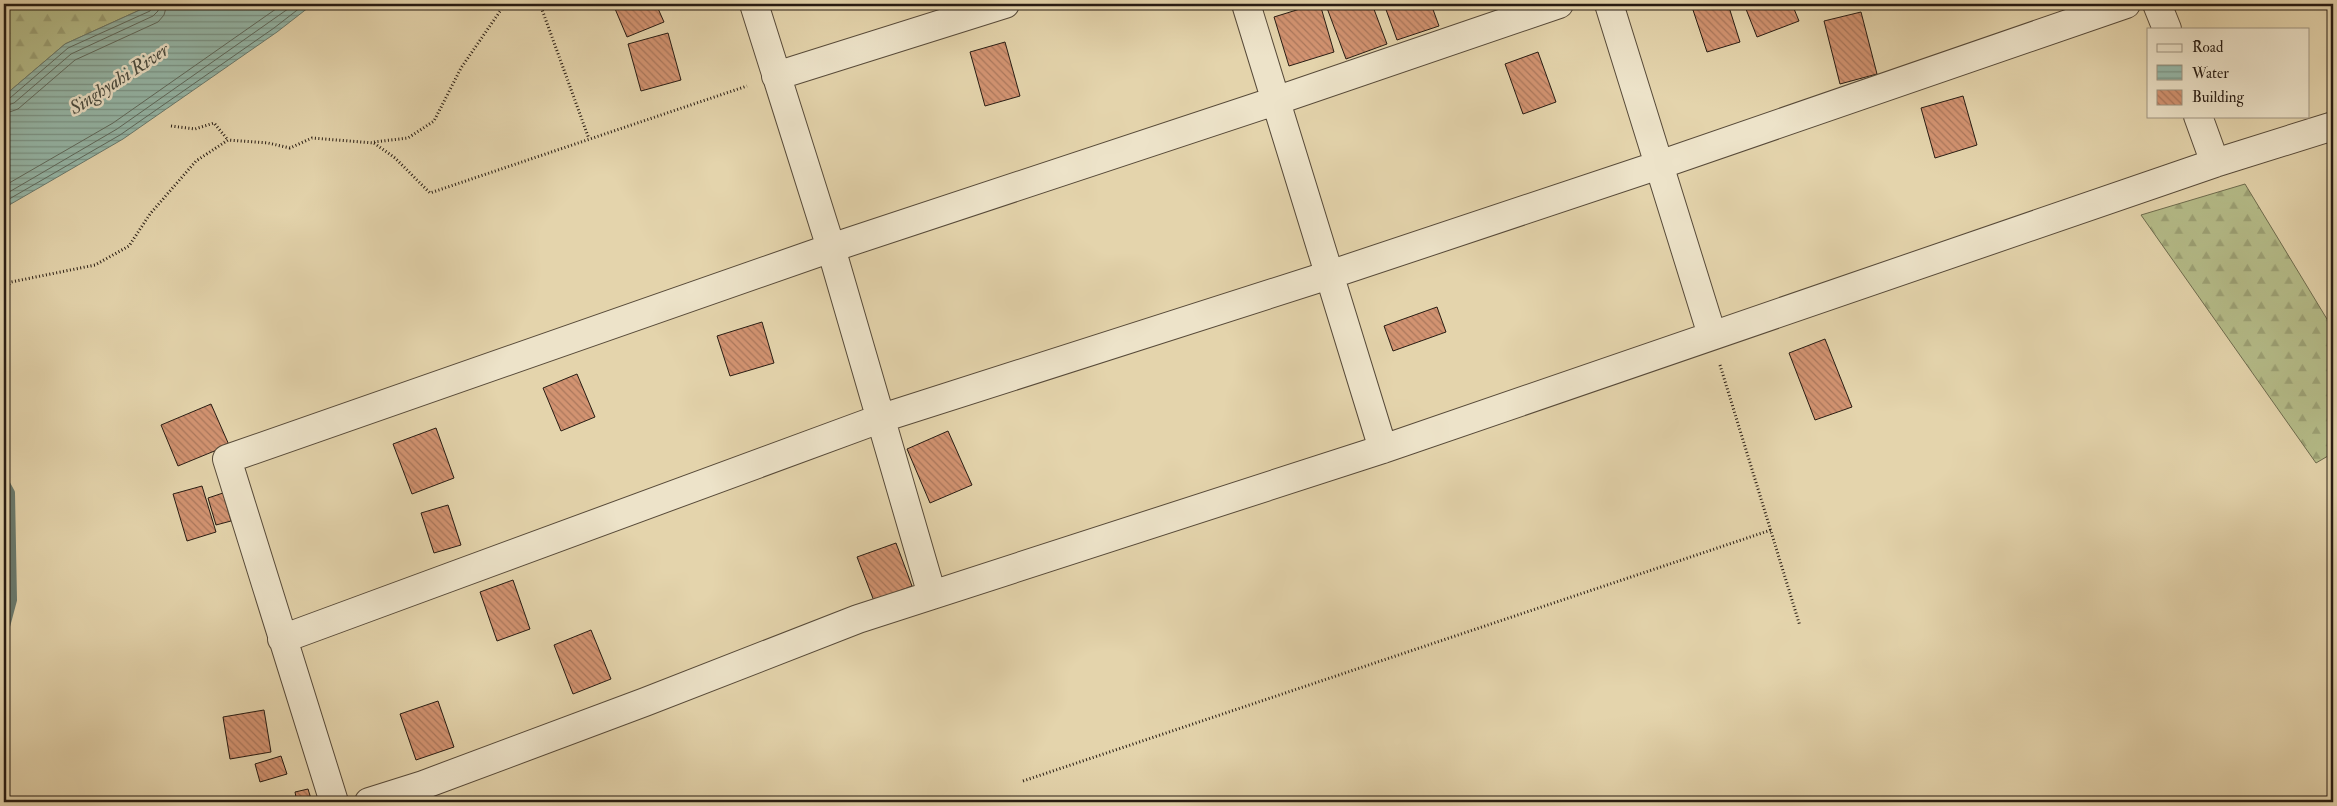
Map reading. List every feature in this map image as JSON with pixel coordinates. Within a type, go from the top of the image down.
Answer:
[{"type":"street","points":[[754,4],[831,248],[932,595]]},
{"type":"street","points":[[776,76],[1005,4]]},
{"type":"street","points":[[1246,4],[1383,449]]},
{"type":"street","points":[[334,802],[227,459],[831,248],[1275,101],[1559,4]]},
{"type":"street","points":[[1609,4],[1712,336]]},
{"type":"street","points":[[282,639],[882,418],[1329,275],[1659,165],[2126,4]]},
{"type":"street","points":[[2158,4],[2166,28]]},
{"type":"street","points":[[2199,118],[2216,164]]},
{"type":"street","points":[[369,802],[423,785],[858,619],[1383,449],[2216,164],[2333,126]]},
{"type":"path","points":[[4,289],[11,282],[95,265],[130,246],[150,214],[196,161],[228,140],[268,143],[290,148],[312,138],[374,142],[408,138],[434,121],[461,68],[505,4]]},
{"type":"path","points":[[540,4],[589,139]]},
{"type":"path","points":[[374,142],[395,158],[430,192],[776,76]]},
{"type":"path","points":[[171,126],[195,129],[214,123],[228,140]]},
{"type":"path","points":[[1712,336],[1800,626]]},
{"type":"path","points":[[1023,781],[1771,530]]},
{"type":"green space","points":[[4,4],[153,4],[65,44],[4,96]]},
{"type":"green space","points":[[2245,184],[2333,329],[2333,453],[2316,463],[2141,215]]},
{"type":"water","name":"Singhyahi River","points":[[153,4],[313,4],[277,32],[123,139],[4,208],[4,96],[65,44]]},
{"type":"building","points":[[613,4],[656,4],[664,22],[627,37]]},
{"type":"building","points":[[1320,4],[1334,52],[1289,66],[1274,17]]},
{"type":"building","points":[[1339,4],[1372,4],[1387,44],[1346,59],[1327,8]]},
{"type":"building","points":[[1384,4],[1431,4],[1439,26],[1397,40]]},
{"type":"building","points":[[1691,4],[1728,4],[1740,42],[1707,52]]},
{"type":"building","points":[[1744,4],[1792,4],[1799,21],[1757,37]]},
{"type":"building","points":[[1861,12],[1877,74],[1840,84],[1824,21]]},
{"type":"building","points":[[668,33],[681,80],[641,91],[628,44]]},
{"type":"building","points":[[1005,42],[1020,96],[985,106],[970,52]]},
{"type":"building","points":[[1538,52],[1556,102],[1523,114],[1505,64]]},
{"type":"building","points":[[1963,96],[1977,145],[1935,158],[1921,108]]},
{"type":"building","points":[[1437,307],[1446,332],[1393,351],[1384,326]]},
{"type":"building","points":[[762,322],[774,363],[730,376],[717,336]]},
{"type":"building","points":[[1825,339],[1852,407],[1815,420],[1789,353]]},
{"type":"building","points":[[577,374],[595,417],[561,431],[543,388]]},
{"type":"building","points":[[211,404],[229,445],[178,466],[161,425]]},
{"type":"building","points":[[436,428],[454,478],[412,494],[393,444]]},
{"type":"building","points":[[948,431],[972,485],[930,503],[907,449]]},
{"type":"building","points":[[202,486],[216,532],[187,541],[173,494]]},
{"type":"building","points":[[223,493],[231,521],[216,525],[208,498]]},
{"type":"building","points":[[448,505],[461,545],[434,553],[421,513]]},
{"type":"building","points":[[896,543],[912,586],[874,601],[857,557]]},
{"type":"building","points":[[513,580],[530,629],[497,641],[480,592]]},
{"type":"building","points":[[591,630],[611,679],[573,694],[554,645]]},
{"type":"building","points":[[438,701],[454,747],[416,760],[400,714]]},
{"type":"building","points":[[264,710],[271,752],[230,759],[223,717]]},
{"type":"building","points":[[281,756],[287,774],[260,782],[255,764]]},
{"type":"building","points":[[308,789],[312,802],[297,802],[295,792]]},
{"type":"waterway","points":[[4,482],[10,493],[12,600],[4,630]]}]
